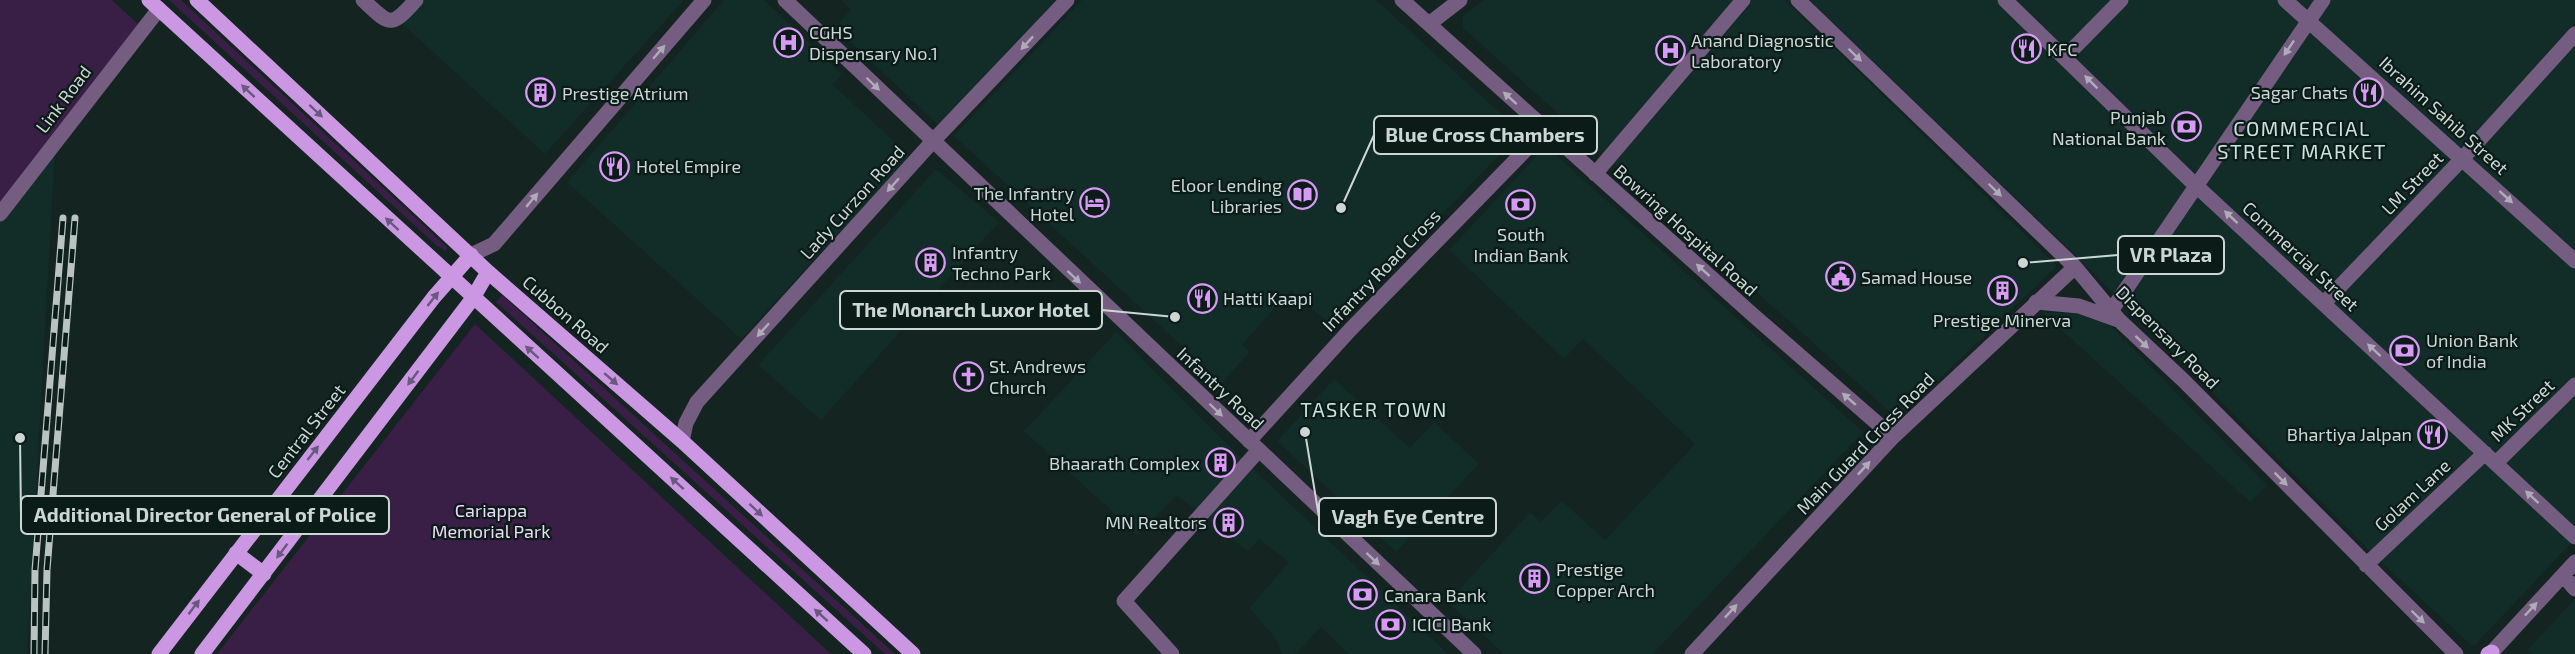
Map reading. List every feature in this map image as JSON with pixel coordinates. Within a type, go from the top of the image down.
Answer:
[{"type":"main road","name":"Cubbon Road","points":[[197,0],[488,272],[682,441],[913,654]]},
{"type":"main road","points":[[154,4],[450,278],[864,654]]},
{"type":"main road","name":"Central Street","points":[[159,654],[450,278],[471,255]]},
{"type":"main road","name":"Central Street","points":[[202,654],[473,298],[488,272]]},
{"type":"main road","points":[[236,553],[264,574]]},
{"type":"street","points":[[363,0],[381,17],[394,21],[398,20],[416,0]]},
{"type":"street","name":"Central Street","points":[[471,255],[494,244],[704,0]]},
{"type":"street","name":"Infantry Road","points":[[785,0],[1474,654]]},
{"type":"street","name":"Lady Curzon Road","points":[[682,441],[686,423],[697,402],[933,141],[1067,0]]},
{"type":"street","name":"Bowring Hospital Road","points":[[1402,0],[1545,130],[1893,437]]},
{"type":"street","points":[[1429,24],[1460,0]]},
{"type":"street","points":[[1595,174],[1743,0]]},
{"type":"street","name":"Dispensary Road","points":[[1798,0],[2075,267],[2115,315],[2184,380],[2456,654]]},
{"type":"street","name":"Commercial Street","points":[[2005,0],[2197,186],[2575,537]]},
{"type":"street","points":[[2065,57],[2121,0]]},
{"type":"street","name":"Ibrahim Sahib Street","points":[[2285,0],[2575,261]]},
{"type":"street","points":[[2036,302],[2079,306],[2115,315],[2197,186],[2322,0]]},
{"type":"street","name":"Link Road","points":[[0,214],[154,4]]},
{"type":"street","name":"LM Street","points":[[2324,303],[2463,158],[2575,34]]},
{"type":"street","name":"Infantry Road Cross","points":[[1172,654],[1124,602],[1350,330],[1545,130]]},
{"type":"street","name":"Central Street","points":[[488,272],[494,244]]},
{"type":"street","name":"Main Guard Cross Road","points":[[1692,654],[1893,437],[2075,267]]},
{"type":"street","name":"MK Street","points":[[2490,458],[2575,385]]},
{"type":"street","name":"Golam Lane","points":[[2366,565],[2490,458]]},
{"type":"street","points":[[2491,653],[2575,562]]},
{"type":"street","points":[[2563,575],[2575,589]]},
{"type":"shaded area","points":[[422,0],[684,0],[545,154],[401,23]]},
{"type":"shaded area","points":[[724,0],[764,0],[842,74],[833,85],[910,156],[741,339],[567,182]]},
{"type":"shaded area","points":[[841,0],[1056,0],[939,126],[835,27],[851,10]]},
{"type":"shaded area","points":[[1082,0],[1376,0],[1521,132],[1334,328],[1291,290],[1242,345],[1250,352],[1222,383],[954,136]]},
{"type":"shaded area","points":[[1484,0],[1785,0],[2057,266],[1907,410],[1891,413],[1463,28],[1463,16]]},
{"type":"shaded area","points":[[1809,0],[2575,0],[2575,539],[2475,645],[2470,644],[2377,558],[2072,252]]},
{"type":"shaded area","points":[[1546,146],[1863,432],[1653,654],[1504,654],[1448,602],[1530,512],[1541,522],[1562,501],[1605,540],[1695,444],[1583,339],[1564,359],[1449,250]]},
{"type":"shaded area","points":[[55,149],[27,654],[0,654],[0,221]]},
{"type":"shaded area","points":[[936,169],[999,222],[821,420],[758,365]]},
{"type":"shaded area","points":[[2042,312],[2079,314],[2107,322],[2267,485],[2250,502]]},
{"type":"shaded area","points":[[1116,332],[1225,442],[1448,654],[1349,654],[1321,627],[1295,654],[1282,654],[1275,638],[1249,608],[1289,562],[1259,539],[1248,551],[1177,495],[1138,535],[1024,431]]},
{"type":"shaded area","points":[[1334,379],[1410,448],[1434,422],[1479,464],[1396,552],[1277,441]]},
{"type":"shaded area","points":[[2575,599],[2575,654],[2533,654],[2528,649]]},
{"type":"green space","points":[[0,0],[112,0],[139,25],[0,206]]},
{"type":"green space","points":[[169,0],[181,0],[447,247],[446,251],[437,246]]},
{"type":"green space","points":[[502,295],[895,654],[885,654],[496,302]]},
{"type":"green space","name":"Cariappa Memorial Park","points":[[475,324],[831,654],[217,654]]},
{"type":"railway","points":[[34,654],[35,570],[63,218]]},
{"type":"railway","points":[[45,654],[47,570],[75,218]]},
{"type":"place","name":"CGHS Dispensary No.1","points":[[788,42]]},
{"type":"place","name":"KFC","points":[[2026,49]]},
{"type":"place","name":"Anand Diagnostic Laboratory","points":[[1670,50]]},
{"type":"place","name":"Sagar Chats","points":[[2369,92]]},
{"type":"place","name":"Prestige Atrium","points":[[541,93]]},
{"type":"place","name":"Punjab National Bank","points":[[2187,127]]},
{"type":"place","name":"Hotel Empire","points":[[615,166]]},
{"type":"place","name":"Eloor Lending Libraries","points":[[1303,195]]},
{"type":"place","name":"The Infantry Hotel","points":[[1095,203]]},
{"type":"place","name":"South Indian Bank","points":[[1521,205]]},
{"type":"place","name":"Blue Cross Chambers","points":[[1341,208]]},
{"type":"place","name":"Infantry Techno Park","points":[[931,262]]},
{"type":"place","name":"VR Plaza","points":[[2023,263]]},
{"type":"place","name":"Samad House","points":[[1840,277]]},
{"type":"place","name":"Prestige Minerva","points":[[2002,291]]},
{"type":"place","name":"Hatti Kaapi","points":[[1202,298]]},
{"type":"place","name":"The Monarch Luxor Hotel","points":[[1175,317]]},
{"type":"place","name":"Union Bank of India","points":[[2405,350]]},
{"type":"place","name":"St. Andrews Church","points":[[968,376]]},
{"type":"place","name":"Vagh Eye Centre","points":[[1305,432]]},
{"type":"place","name":"Bhartiya Jalpan","points":[[2433,434]]},
{"type":"place","name":"Additional Director General of Police","points":[[20,438]]},
{"type":"place","name":"Bhaarath Complex","points":[[1221,463]]},
{"type":"place","name":"MN Realtors","points":[[1228,522]]},
{"type":"place","name":"Prestige Copper Arch","points":[[1535,579]]},
{"type":"place","name":"Canara Bank","points":[[1363,595]]},
{"type":"place","name":"ICICI Bank","points":[[1391,624]]},
{"type":"district","name":"COMMERCIAL STREET MARKET","points":[[2302,140]]},
{"type":"district","name":"TASKER TOWN","points":[[1374,409]]}]
